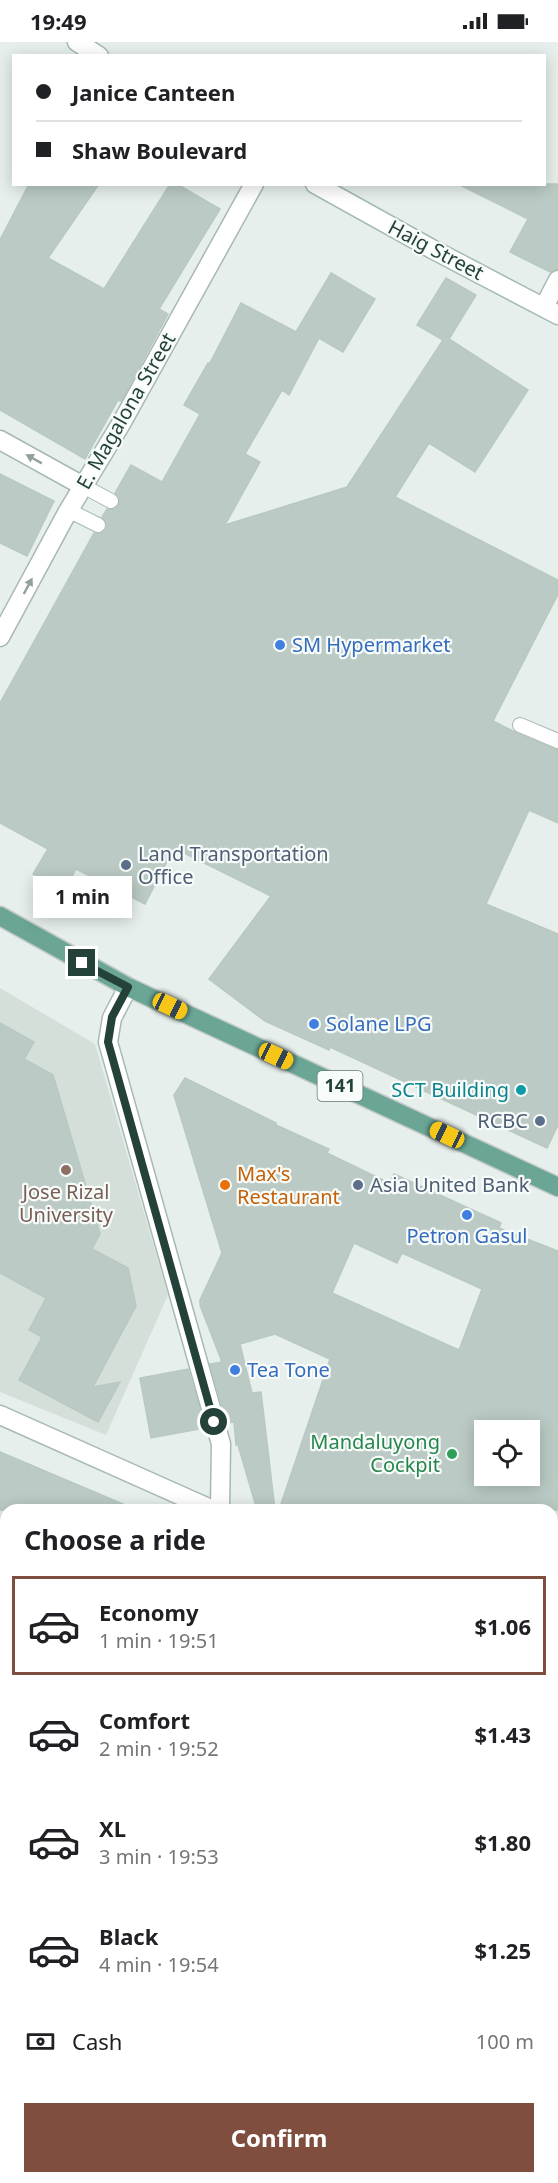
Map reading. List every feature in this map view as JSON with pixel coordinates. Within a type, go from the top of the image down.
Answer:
[{"type":"main road","name":"141","points":[[0,916],[128,987],[556,1182]]},
{"type":"street","points":[[77,42],[96,54]]},
{"type":"street","name":"E. Magalona Street","points":[[0,637],[67,513],[122,422],[253,186]]},
{"type":"street","name":"Haig Street","points":[[319,186],[551,311]]},
{"type":"street","points":[[551,311],[558,280]]},
{"type":"street","points":[[0,440],[83,486]]},
{"type":"street","points":[[128,987],[112,1017],[108,1042],[221,1444],[220,1504]]},
{"type":"street","points":[[0,1415],[200,1504]]},
{"type":"lane","points":[[83,486],[111,501]]},
{"type":"lane","points":[[67,513],[76,514],[98,525]]},
{"type":"lane","points":[[520,725],[558,741]]},
{"type":"shaded area","name":"Jose Rizal University","points":[[0,988],[95,1044],[168,1295],[106,1435],[0,1392]]},
{"type":"building","points":[[558,184],[558,269],[550,272],[510,252],[528,219],[462,186]]},
{"type":"building","points":[[28,186],[98,186],[48,258],[104,289],[169,186],[180,186],[220,209],[159,309],[168,314],[121,401],[118,400],[85,459],[0,410],[0,240]]},
{"type":"building","points":[[331,273],[375,299],[343,352],[319,338],[289,395],[282,390],[245,454],[260,462],[225,525],[347,487],[443,340],[417,325],[446,278],[476,295],[449,339],[528,390],[475,472],[429,443],[395,497],[558,580],[558,594],[493,721],[558,750],[558,823],[529,810],[486,904],[558,934],[558,1125],[547,1148],[330,1047],[329,1050],[265,1021],[209,979],[271,896],[174,848],[145,904],[76,869],[64,891],[33,874],[48,849],[0,823],[0,703],[94,533],[99,534],[106,530],[107,524],[102,517],[107,509],[115,509],[119,505],[119,497],[115,493],[131,465],[162,482],[200,414],[184,405],[210,363],[241,303],[296,332]]},
{"type":"building","points":[[0,474],[54,501],[27,556],[0,543]]},
{"type":"building","points":[[0,1023],[34,1042],[24,1059],[53,1075],[100,1234],[92,1249],[128,1268],[136,1306],[93,1387],[120,1382],[98,1422],[19,1380],[42,1337],[29,1330],[46,1298],[0,1273]]},
{"type":"building","points":[[185,1078],[276,1125],[329,1149],[327,1153],[389,1183],[394,1174],[501,1223],[499,1228],[558,1251],[558,1504],[281,1504],[330,1359],[275,1334],[240,1344],[252,1393],[261,1392],[274,1504],[255,1504],[238,1445],[236,1445],[234,1422],[227,1423],[210,1364],[222,1362],[200,1300],[222,1253],[174,1095]],"holes":[[[354,1243],[397,1263],[402,1253],[482,1289],[459,1350],[332,1293]]]},
{"type":"building","points":[[188,1369],[205,1428],[151,1438],[140,1378]]},
{"type":"building","points":[[0,1452],[123,1504],[0,1504]]},
{"type":"place","name":"SM Hypermarket","points":[[280,645]]},
{"type":"place","name":"Land Transportation Office","points":[[126,865]]},
{"type":"place","name":"Solane LPG","points":[[314,1024]]},
{"type":"place","name":"SCT Building","points":[[521,1090]]},
{"type":"place","name":"RCBC","points":[[540,1121]]},
{"type":"place","name":"Jose Rizal University","points":[[66,1170]]},
{"type":"place","name":"Max's Restaurant","points":[[225,1185]]},
{"type":"place","name":"Asia United Bank","points":[[358,1185]]},
{"type":"place","name":"Petron Gasul","points":[[467,1215]]},
{"type":"place","name":"Tea Tone","points":[[235,1370]]},
{"type":"place","name":"Mandaluyong Cockpit","points":[[452,1454]]},
{"type":"route","points":[[82,963],[128,987],[112,1017],[108,1042],[214,1422]]}]
